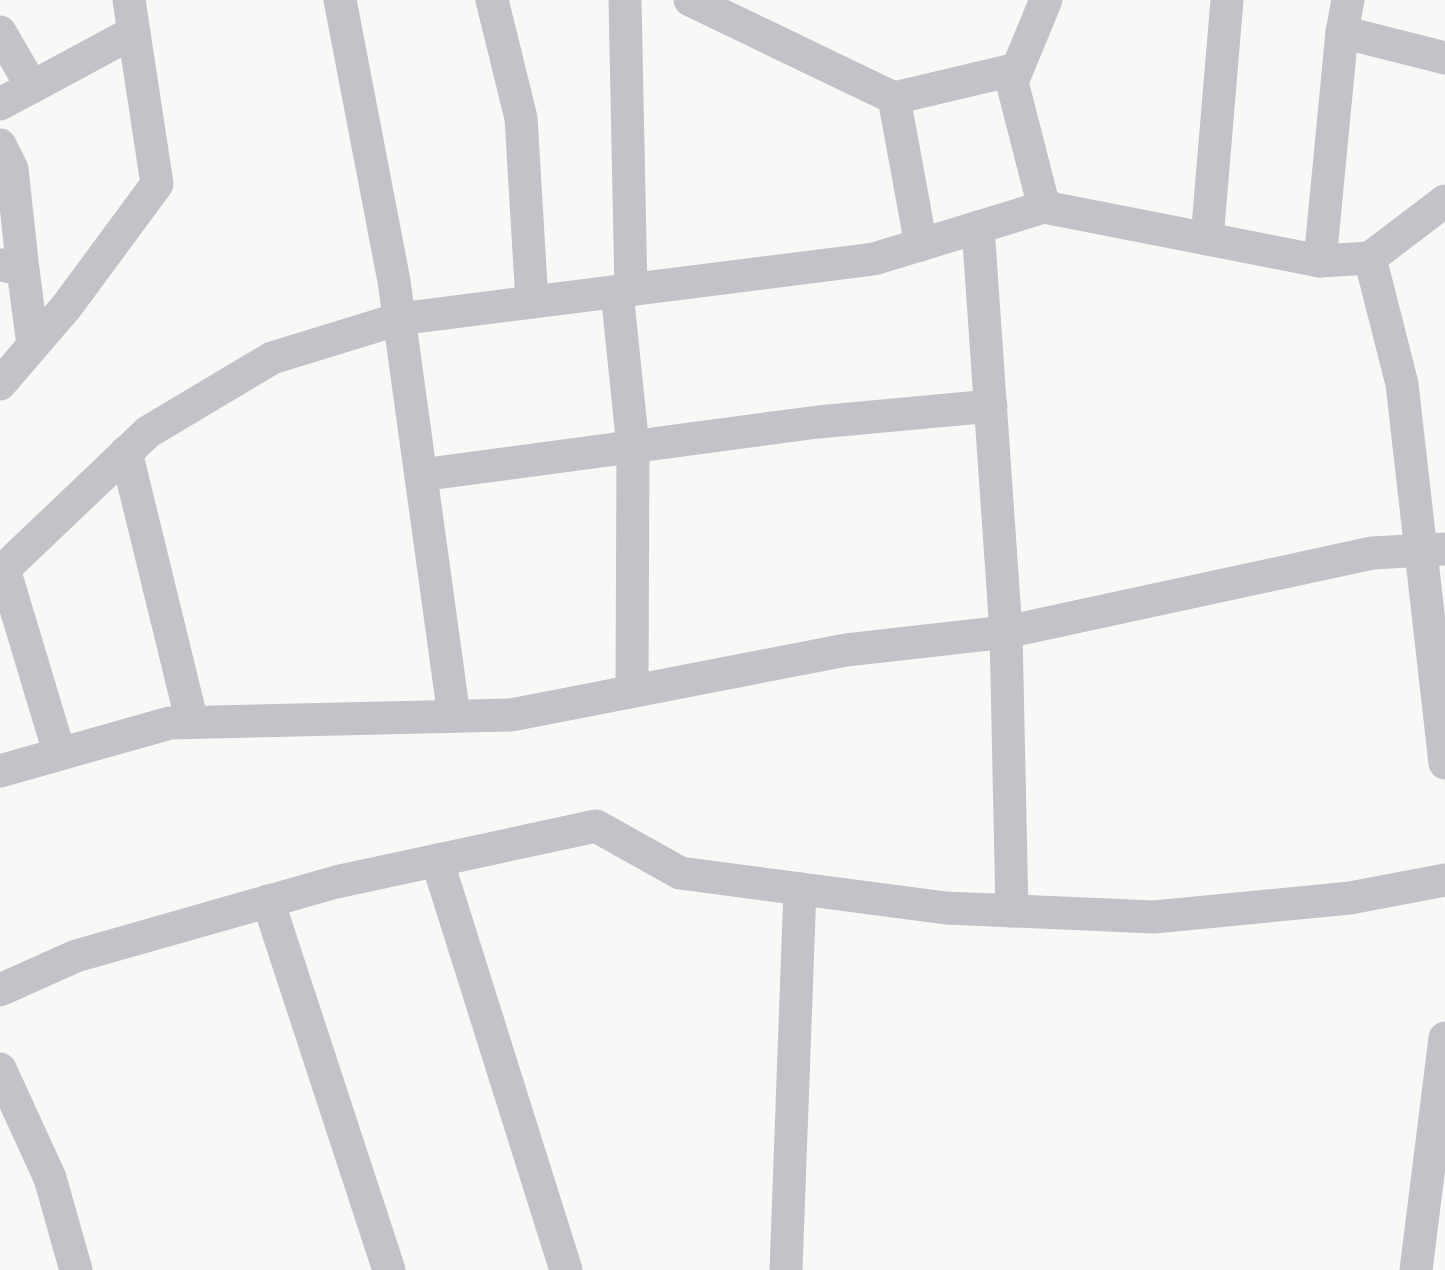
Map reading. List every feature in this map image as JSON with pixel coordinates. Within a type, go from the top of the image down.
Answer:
[{"type":"street","points":[[0,384],[67,306],[157,184],[129,0]]},
{"type":"street","points":[[340,0],[399,319],[454,716]]},
{"type":"street","points":[[492,0],[521,118],[532,302]]},
{"type":"street","points":[[625,0],[624,291],[633,447],[632,691]]},
{"type":"street","points":[[690,0],[894,98],[1017,69]]},
{"type":"street","points":[[1044,207],[1012,82],[1046,0]]},
{"type":"street","points":[[1207,239],[1227,0]]},
{"type":"street","points":[[1320,261],[1342,32],[1348,0]]},
{"type":"street","points":[[0,32],[32,87]]},
{"type":"street","points":[[0,104],[134,32]]},
{"type":"street","points":[[1342,32],[1445,58]]},
{"type":"street","points":[[894,98],[921,245]]},
{"type":"street","points":[[0,145],[12,170],[11,268],[33,345]]},
{"type":"street","points":[[59,752],[4,569],[148,432],[272,358],[399,319],[874,259],[1044,207],[1320,261],[1370,258],[1445,201]]},
{"type":"street","points":[[978,227],[1006,632],[1012,911]]},
{"type":"street","points":[[1370,258],[1402,384],[1433,550],[1445,763]]},
{"type":"street","points":[[421,475],[818,422],[991,406]]},
{"type":"street","points":[[126,452],[192,722]]},
{"type":"street","points":[[0,771],[59,752],[170,723],[511,715],[846,650],[1006,632],[1372,553],[1433,550]]},
{"type":"street","points":[[0,990],[76,956],[336,882],[596,826],[680,873],[946,908],[1154,917],[1350,898],[1445,880]]},
{"type":"street","points":[[437,860],[566,1270]]},
{"type":"street","points":[[786,1270],[800,889]]},
{"type":"street","points":[[268,901],[389,1270]]},
{"type":"street","points":[[1416,1270],[1445,1038]]},
{"type":"street","points":[[0,1069],[50,1178],[76,1270]]}]
